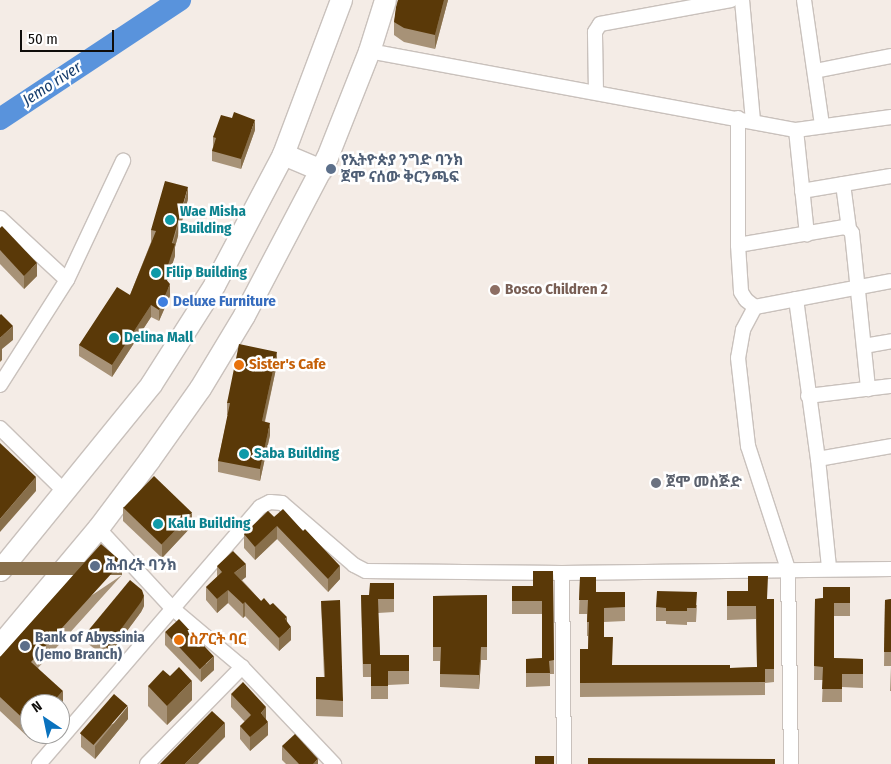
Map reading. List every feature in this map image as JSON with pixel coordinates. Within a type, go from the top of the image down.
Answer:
[{"type":"main road","points":[[0,570],[151,384],[214,285],[283,154],[341,0]]},
{"type":"main road","points":[[0,645],[98,528],[200,388],[244,315],[321,170],[368,51],[385,0]]},
{"type":"main road","points":[[283,154],[321,170]]},
{"type":"street","points":[[596,92],[595,32],[600,24],[731,0]]},
{"type":"street","points":[[742,0],[753,121]]},
{"type":"street","points":[[804,0],[822,125]]},
{"type":"street","points":[[368,51],[796,130],[891,117]]},
{"type":"street","points":[[815,71],[891,56]]},
{"type":"street","points":[[738,118],[738,245],[741,292],[746,300],[755,307],[891,281]]},
{"type":"street","points":[[796,130],[807,234]]},
{"type":"street","points":[[0,385],[67,280],[123,161]]},
{"type":"street","points":[[802,191],[891,176]]},
{"type":"street","points":[[843,184],[858,286],[868,389]]},
{"type":"street","points":[[0,218],[67,280]]},
{"type":"street","points":[[738,245],[844,227],[849,229]]},
{"type":"street","points":[[796,299],[818,459],[829,568]]},
{"type":"street","points":[[755,307],[743,330],[738,358],[748,446],[788,570],[791,764]]},
{"type":"street","points":[[864,346],[891,341]]},
{"type":"street","points":[[808,396],[891,386]]},
{"type":"street","points":[[0,428],[64,491]]},
{"type":"street","points":[[818,459],[891,446]]},
{"type":"street","points":[[39,764],[260,507],[270,502],[282,504],[354,565],[366,571],[562,573],[829,568],[891,569]]},
{"type":"street","points":[[98,528],[172,608],[242,667],[334,764]]},
{"type":"street","points":[[562,573],[564,764]]},
{"type":"street","points":[[147,764],[242,667]]},
{"type":"building","points":[[398,0],[444,0],[435,35],[404,28],[394,22]]},
{"type":"building","points":[[234,112],[255,120],[241,159],[212,151],[216,138],[213,137],[221,115],[232,118]]},
{"type":"building","points":[[165,181],[188,187],[172,243],[175,244],[164,277],[170,284],[159,310],[151,305],[112,365],[79,345],[117,287],[130,295],[156,231],[151,230]]},
{"type":"building","points":[[2,226],[37,263],[24,276],[0,250],[0,228]]},
{"type":"building","points":[[0,315],[13,326],[0,338]]},
{"type":"building","points":[[239,344],[277,352],[262,421],[270,423],[260,469],[218,461],[230,403],[227,403]]},
{"type":"building","points":[[0,443],[36,477],[0,519]]},
{"type":"building","name":"Kalu Building","points":[[154,476],[192,513],[162,544],[123,508]]},
{"type":"building","points":[[283,509],[340,566],[328,579],[277,526],[255,547],[244,534],[268,511],[274,517]]},
{"type":"building","points":[[101,544],[122,562],[31,662],[63,691],[60,694],[20,694],[20,716],[0,697],[0,657]]},
{"type":"building","points":[[233,551],[246,564],[234,573],[261,601],[264,598],[270,605],[273,603],[287,617],[285,619],[291,627],[279,638],[245,602],[243,604],[228,590],[217,599],[206,587],[222,572],[217,566]]},
{"type":"building","points":[[533,571],[553,571],[554,660],[549,661],[550,673],[526,673],[526,659],[542,658],[542,601],[512,601],[512,586],[533,586]]},
{"type":"building","points":[[748,576],[768,576],[767,599],[774,599],[774,669],[765,669],[765,682],[580,683],[580,649],[588,649],[589,622],[587,622],[588,600],[579,600],[580,577],[596,577],[596,592],[625,592],[625,607],[604,608],[604,637],[613,637],[612,665],[730,665],[730,668],[757,667],[756,606],[727,606],[727,591],[748,591]]},
{"type":"building","points":[[130,580],[142,590],[144,596],[107,648],[87,632]]},
{"type":"building","points":[[370,583],[394,583],[394,599],[378,599],[380,655],[409,655],[409,671],[388,671],[388,686],[371,686],[371,664],[363,664],[361,595],[369,595]]},
{"type":"building","points":[[823,587],[850,587],[850,603],[834,603],[834,658],[863,659],[863,674],[842,674],[842,689],[822,689],[823,667],[814,666],[815,599],[823,598]]},
{"type":"building","points":[[657,591],[697,592],[696,608],[687,608],[687,611],[666,611],[666,608],[656,607]]},
{"type":"building","points":[[487,595],[487,647],[481,647],[479,675],[440,674],[441,647],[433,647],[433,596]]},
{"type":"building","points":[[891,599],[891,652],[884,652],[885,600]]},
{"type":"building","points":[[340,600],[343,701],[316,699],[316,677],[325,677],[321,601]]},
{"type":"building","points":[[179,619],[214,656],[200,669],[165,632]]},
{"type":"building","points":[[179,667],[192,681],[167,706],[148,686],[163,670],[170,676]]},
{"type":"building","points":[[243,682],[266,707],[261,713],[268,722],[250,737],[240,726],[251,715],[231,694]]},
{"type":"building","points":[[114,694],[128,706],[93,745],[80,733]]},
{"type":"building","points":[[212,711],[225,723],[185,764],[160,764]]},
{"type":"building","points":[[295,734],[318,759],[313,764],[299,764],[282,746]]},
{"type":"building","points":[[535,756],[554,756],[554,764],[535,764]]},
{"type":"building","points":[[588,758],[775,759],[775,764],[588,764]]},
{"type":"waterway","name":"Jemo river","points":[[0,119],[180,0]]},
{"type":"place","name":"የኢትዮጵያ ንግድ ባንክ ጀሞ ናሰው ቅርንጫፍ","points":[[331,169]]},
{"type":"place","name":"Wae Misha Building","points":[[170,220]]},
{"type":"place","name":"Filip Building","points":[[156,273]]},
{"type":"place","name":"Bosco Children 2","points":[[495,290]]},
{"type":"place","name":"Deluxe Furniture","points":[[163,302]]},
{"type":"place","name":"Delina Mall","points":[[114,338]]},
{"type":"place","name":"Sister's Cafe","points":[[239,365]]},
{"type":"place","name":"Saba Building","points":[[244,454]]},
{"type":"place","name":"ጀሞ መስጅድ","points":[[656,483]]},
{"type":"place","name":"Kalu Building","points":[[158,524]]},
{"type":"place","name":"ሕብረት ባንክ","points":[[95,566]]},
{"type":"place","name":"ስፖርት ባር","points":[[179,640]]},
{"type":"place","name":"Bank of Abyssinia (Jemo Branch)","points":[[25,646]]}]
